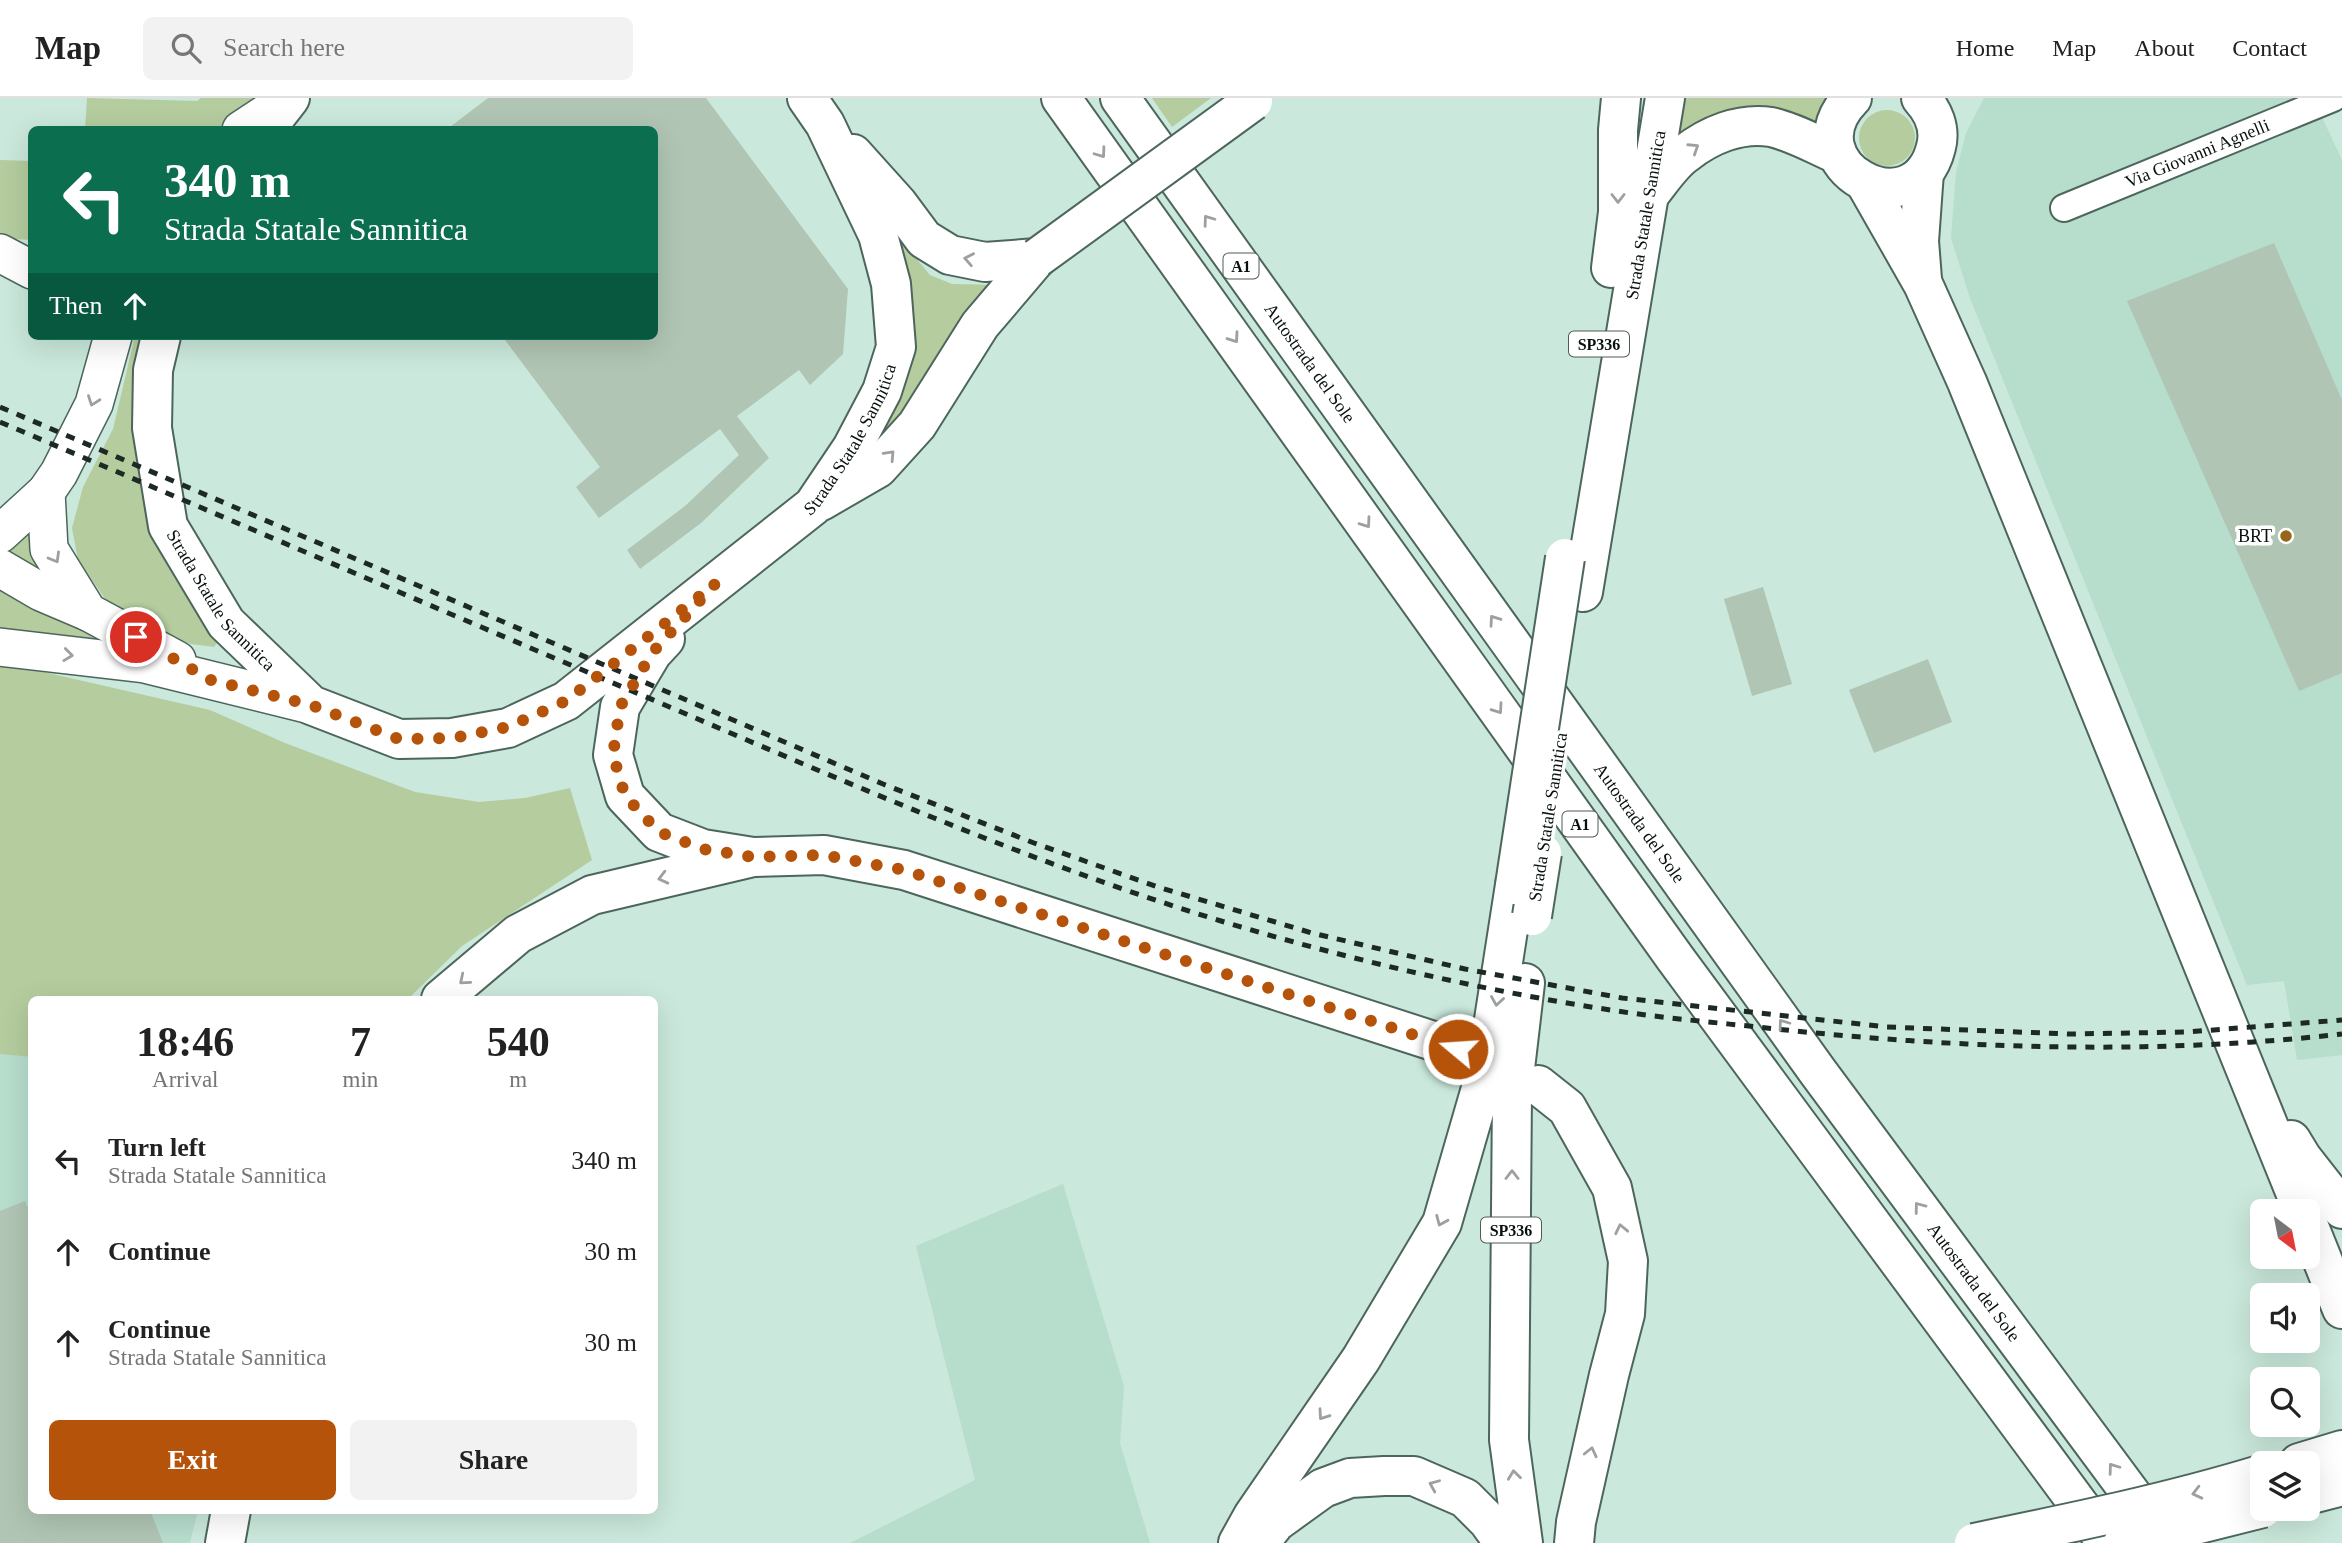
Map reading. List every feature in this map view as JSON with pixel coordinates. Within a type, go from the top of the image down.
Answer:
[{"type":"main road","points":[[248,126],[289,98]]},
{"type":"main road","points":[[268,126],[289,98]]},
{"type":"main road","name":"A1","points":[[1061,98],[1675,958],[2107,1543]]},
{"type":"main road","name":"Autostrada del Sole","points":[[1120,98],[1818,1072],[2168,1543]]},
{"type":"main road","name":"Strada Statale Sannitica","points":[[1523,901],[1583,592],[1665,98]]},
{"type":"main road","points":[[1852,98],[1841,111],[1836,125],[1834,139],[1838,154],[1849,172],[1866,184],[1886,188],[1906,184],[1924,172],[1934,157],[1938,140],[1933,106]]},
{"type":"main road","points":[[813,506],[878,468],[917,425],[980,325],[1037,258],[1255,99]]},
{"type":"main road","name":"Strada Statale Sannitica","points":[[1523,1543],[1510,1440],[1512,1094],[1523,901],[1565,558],[1618,212],[1614,109]]},
{"type":"main road","name":"Strada Statale Sannitica","points":[[816,111],[898,204],[924,240],[950,255],[985,262],[1037,258]]},
{"type":"main road","name":"Strada Statale Sannitica","points":[[160,340],[153,370],[152,428],[168,526],[226,623],[311,705],[399,739],[453,738],[508,727],[566,701],[813,506],[852,448],[882,391],[896,347],[891,284],[878,235],[816,111]]},
{"type":"main road","points":[[1648,197],[1683,155],[1716,134],[1740,127],[1770,127],[1838,154]]},
{"type":"main road","points":[[1923,284],[1919,241],[1924,172]]},
{"type":"main road","points":[[1866,184],[1923,284],[1967,382],[2298,1199]]},
{"type":"main road","points":[[0,252],[28,249]]},
{"type":"main road","points":[[0,252],[28,268]]},
{"type":"main road","points":[[0,534],[46,492],[59,473],[94,404],[105,344]]},
{"type":"main road","points":[[0,505],[46,492]]},
{"type":"main road","points":[[46,492],[48,550],[88,612]]},
{"type":"main road","points":[[0,568],[41,592],[88,612],[160,650],[211,680]]},
{"type":"main road","points":[[715,584],[652,653],[620,707],[613,755],[625,796],[659,832],[703,849],[753,857],[824,855],[904,870],[1458,1049]]},
{"type":"main road","points":[[0,647],[145,664],[311,705]]},
{"type":"main road","points":[[445,996],[518,934],[592,895],[753,857]]},
{"type":"main road","points":[[1238,1543],[1253,1516],[1361,1359],[1442,1223],[1486,1071],[1523,901]]},
{"type":"main road","points":[[2249,1073],[2302,1158],[2342,1209]]},
{"type":"main road","points":[[1538,1085],[1567,1108],[1612,1188],[1628,1261],[1625,1314],[1576,1522],[1574,1543]]},
{"type":"main road","points":[[2320,1254],[2342,1309]]},
{"type":"main road","points":[[2320,1457],[2342,1450]]},
{"type":"main road","points":[[1259,1543],[1276,1522],[1323,1488],[1350,1478],[1413,1476],[1465,1498],[1488,1521],[1504,1543]]},
{"type":"main road","points":[[1974,1543],[2101,1516],[2250,1478]]},
{"type":"main road","points":[[2320,1492],[2342,1486]]},
{"type":"main road","points":[[2123,1543],[2250,1511]]},
{"type":"main road","points":[[225,1543],[230,1514]]},
{"type":"street","name":"Via Giovanni Agnelli","points":[[2064,208],[2330,99]]},
{"type":"shaded area","points":[[87,98],[197,101],[201,98],[264,98],[221,126],[85,126]]},
{"type":"shaded area","points":[[1152,98],[1211,98],[1172,127]]},
{"type":"shaded area","points":[[1681,98],[1833,98],[1821,130],[1672,149]]},
{"type":"shaded area","points":[[1984,98],[2313,98],[2342,160],[2342,1055],[2297,1060],[2284,981],[2247,985],[1970,298],[1951,238],[1956,172],[1966,133]]},
{"type":"shaded area","points":[[1881,110],[1893,110],[1903,114],[1911,122],[1915,138],[1911,154],[1903,162],[1893,166],[1881,166],[1871,162],[1863,154],[1859,144],[1859,132],[1863,122],[1871,114]]},
{"type":"shaded area","points":[[0,160],[28,161],[28,240],[0,238]]},
{"type":"shaded area","points":[[867,200],[930,275],[952,284],[1000,285],[921,399],[859,463],[886,414]]},
{"type":"shaded area","points":[[134,340],[153,340],[144,423],[219,640],[214,647],[191,644],[142,627],[113,610],[78,560],[72,528],[83,487],[113,429]]},
{"type":"shaded area","points":[[38,510],[40,552],[162,661],[0,640],[0,544]]},
{"type":"shaded area","points":[[0,666],[35,670],[210,710],[285,743],[415,792],[479,802],[525,798],[570,788],[592,860],[462,946],[411,996],[28,996],[28,1057],[0,1054]]},
{"type":"shaded area","points":[[0,1054],[28,1057],[28,1514],[197,1514],[190,1543],[0,1543]]},
{"type":"shaded area","points":[[1063,1184],[1124,1386],[1120,1443],[1150,1543],[850,1543],[975,1480],[916,1246]]},
{"type":"building","points":[[488,98],[706,98],[848,289],[843,354],[810,385],[799,370],[737,416],[769,458],[701,523],[640,569],[627,550],[685,506],[739,455],[720,429],[599,518],[576,487],[600,467],[505,340],[658,340],[658,126],[451,126]]},
{"type":"building","name":"BRT","points":[[2274,243],[2342,400],[2342,673],[2299,691],[2127,301]]},
{"type":"building","points":[[1763,587],[1792,684],[1752,696],[1724,599]]},
{"type":"building","points":[[1928,659],[1952,722],[1874,753],[1849,690]]},
{"type":"building","points":[[25,1201],[28,1208],[28,1514],[152,1514],[163,1543],[0,1543],[0,1211]]},
{"type":"railway","points":[[0,407],[883,784],[1034,843],[1158,887],[1312,933],[1465,969],[1622,998],[1887,1027],[2070,1034],[2187,1032],[2342,1020]]},
{"type":"railway","points":[[0,422],[936,819],[1149,898],[1319,949],[1467,984],[1567,1003],[1657,1016],[1847,1036],[1988,1045],[2130,1047],[2271,1041],[2342,1034]]},
{"type":"place","name":"BRT","points":[[2286,536]]},
{"type":"route","points":[[136,637],[211,680],[311,705],[399,739],[453,738],[508,727],[566,701],[715,584],[652,653],[620,707],[613,755],[625,796],[659,832],[703,849],[753,857],[824,855],[904,870],[1458,1049]]}]
